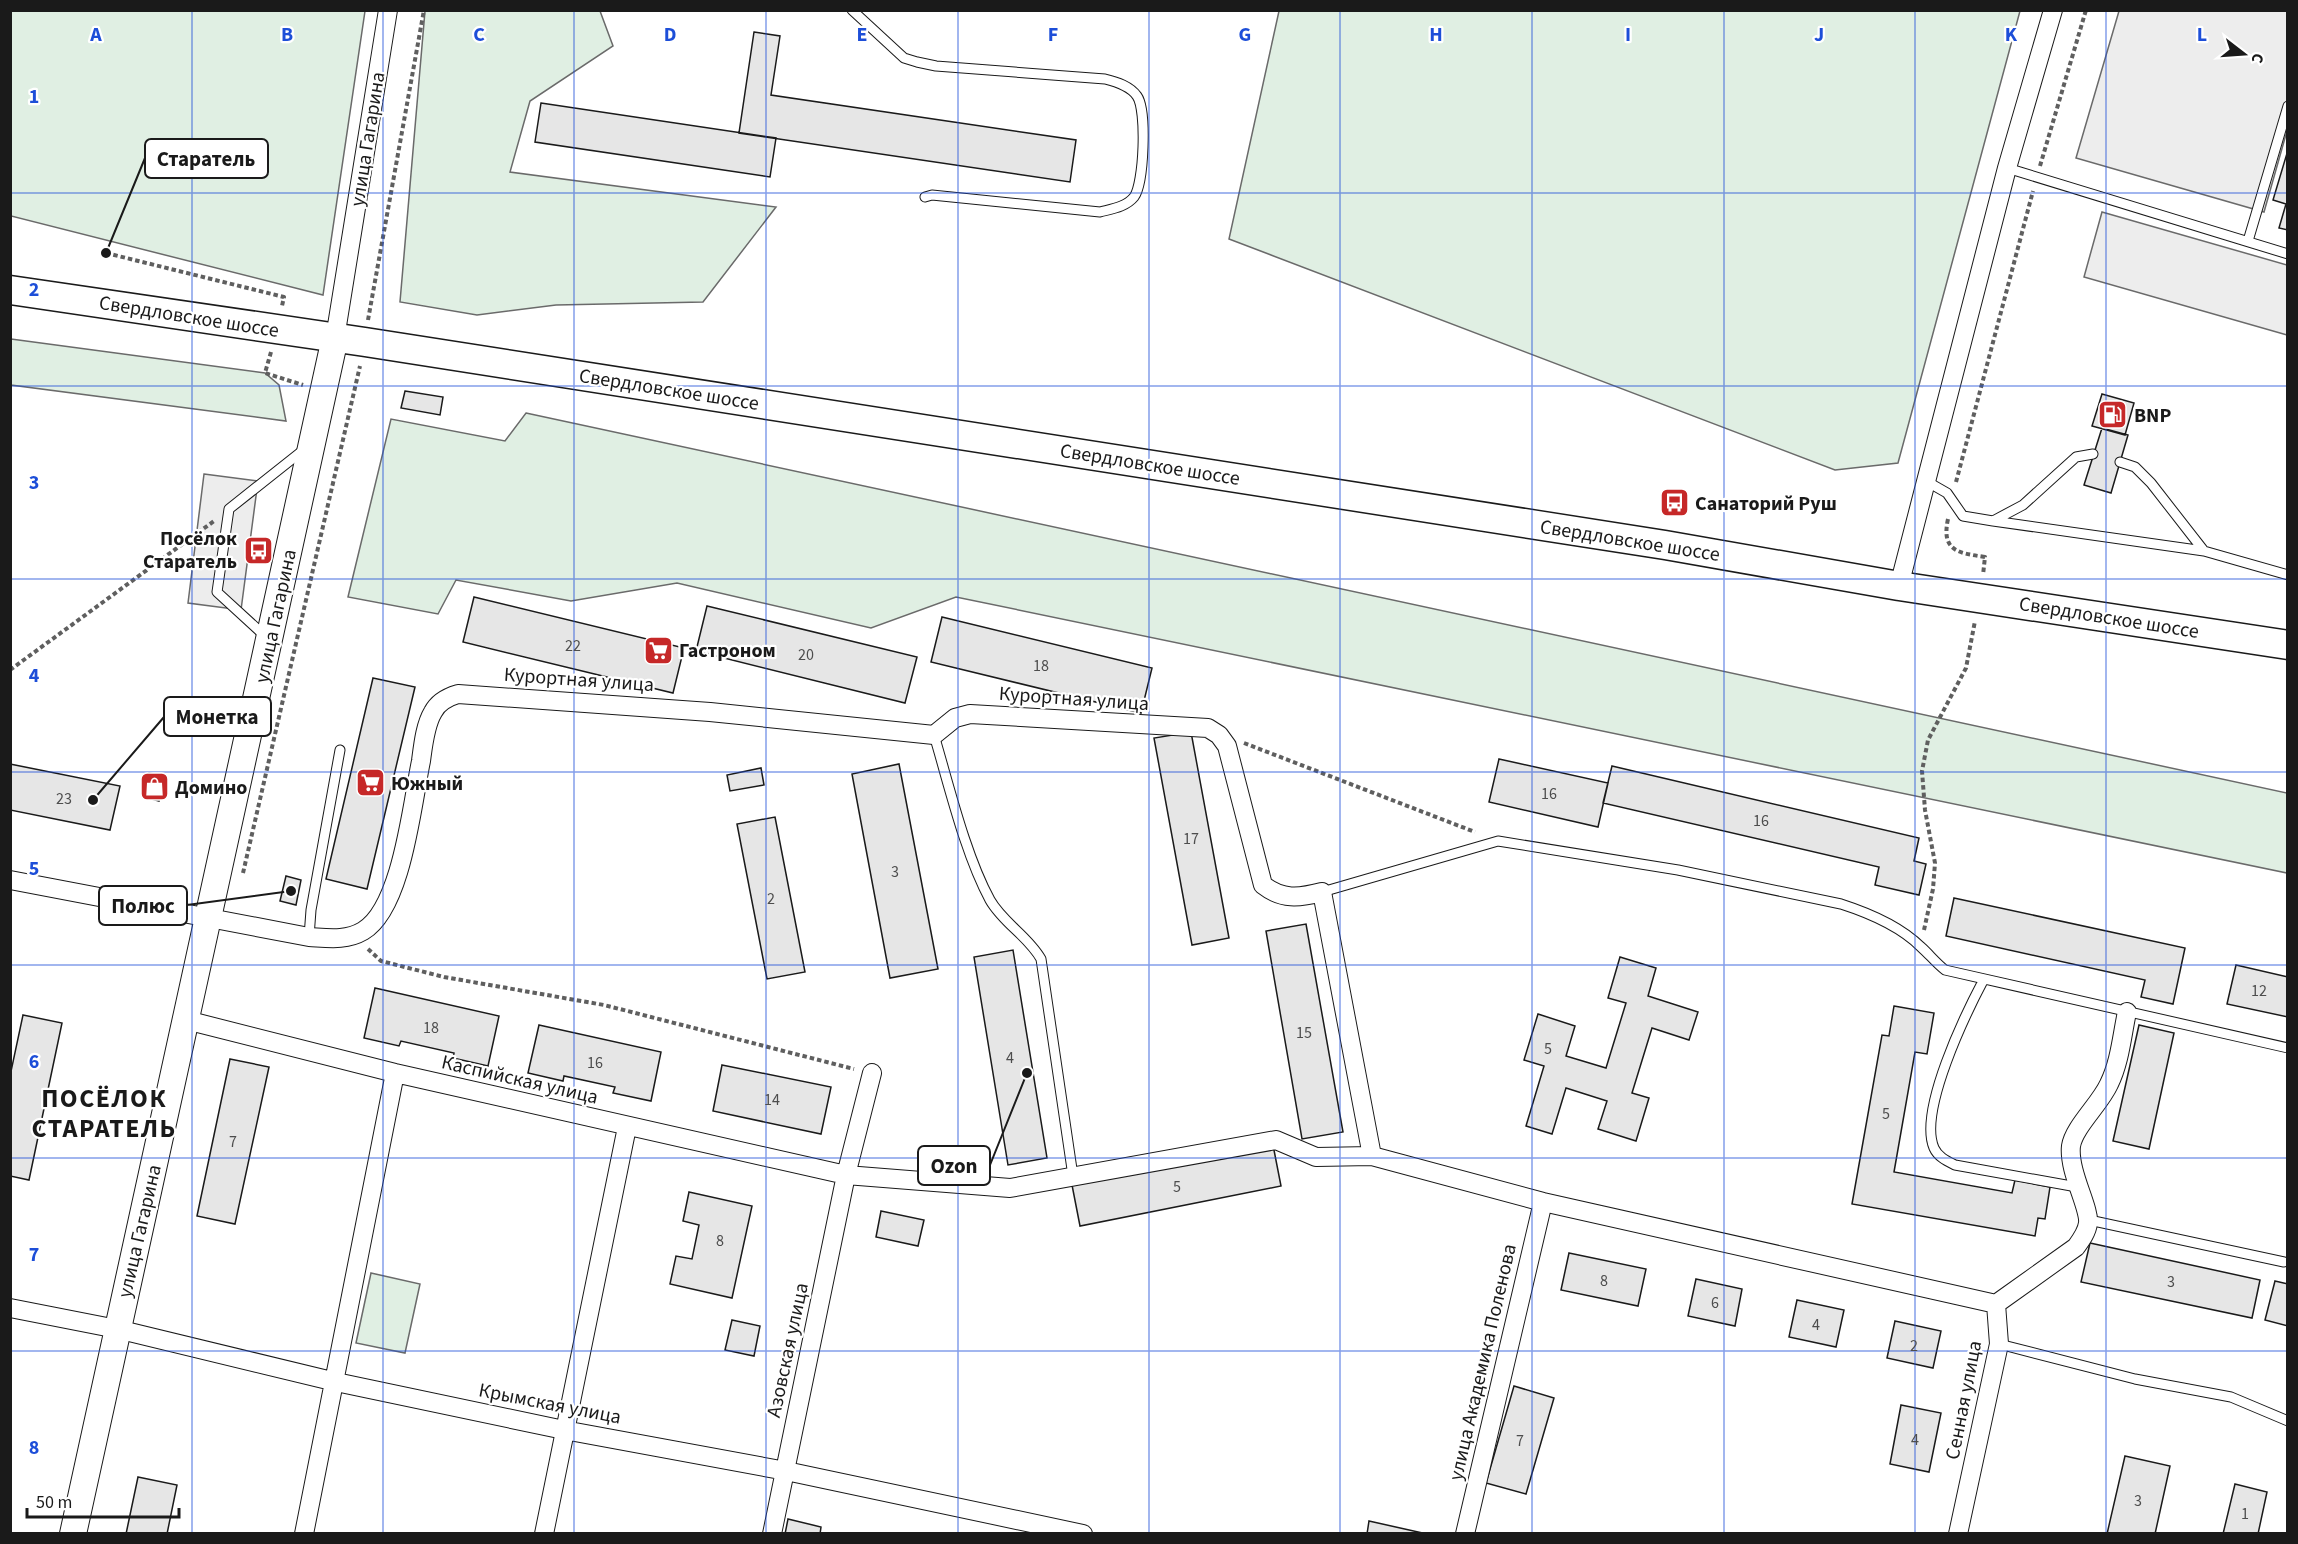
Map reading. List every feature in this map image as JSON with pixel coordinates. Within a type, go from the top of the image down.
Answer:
[{"type":"main road","name":"Свердловское шоссе","points":[[10,290],[335,338],[1665,544],[1899,586],[2288,645]]},
{"type":"street","name":"улица Гагарина","points":[[73,1533],[335,338],[388,10]]},
{"type":"street","points":[[1899,586],[2007,168],[2053,10]]},
{"type":"street","name":"Курортная улица","points":[[361,932],[375,923],[387,900],[400,864],[433,712],[446,698],[458,694],[548,698],[934,735],[955,718],[970,714],[1208,728],[1219,735],[1227,746],[1263,885],[1274,894],[1296,899],[1322,892]]},
{"type":"street","points":[[10,880],[309,937],[344,938],[361,932]]},
{"type":"street","points":[[1322,892],[1372,1156]]},
{"type":"street","points":[[1996,1304],[2076,1247],[2084,1235],[2089,1220],[2077,1187],[2071,1158],[2074,1135],[2095,1109],[2110,1082],[2127,1012]]},
{"type":"street","name":"Каспийская улица","points":[[186,1020],[395,1073],[846,1175],[1010,1188],[1264,1140],[1276,1140],[1316,1157],[1372,1156],[1543,1202],[1996,1304]]},
{"type":"street","points":[[304,1533],[336,1382],[395,1073]]},
{"type":"street","name":"Азовская улица","points":[[772,1533],[846,1175],[872,1073]]},
{"type":"street","points":[[544,1533],[627,1127]]},
{"type":"street","name":"улица Академика Поленова","points":[[1465,1533],[1543,1202]]},
{"type":"street","name":"Сенная улица","points":[[1958,1533],[1999,1344],[1996,1304]]},
{"type":"street","name":"Крымская улица","points":[[10,1308],[117,1329],[336,1382],[564,1430],[786,1471],[1083,1533]]},
{"type":"lane","points":[[852,10],[904,58],[936,66],[1105,79],[1122,84],[1137,96],[1143,112],[1139,184],[1134,197],[1123,206],[1100,212],[932,195],[925,197]]},
{"type":"lane","points":[[2248,241],[2288,106]]},
{"type":"lane","points":[[2007,168],[2288,254]]},
{"type":"lane","points":[[269,640],[217,592],[229,509],[313,442]]},
{"type":"lane","points":[[1993,521],[2023,504],[2076,457],[2093,454]]},
{"type":"lane","points":[[2120,462],[2135,467],[2151,483],[2204,551]]},
{"type":"lane","points":[[1925,481],[1941,487],[1963,516],[2204,551],[2288,575]]},
{"type":"lane","points":[[934,735],[966,838],[990,900],[1007,924],[1035,949],[1041,958],[1072,1176]]},
{"type":"lane","points":[[309,937],[311,910],[340,750]]},
{"type":"lane","points":[[1322,892],[1498,841],[1678,870],[1841,904],[1866,912],[1920,945],[1945,970],[2288,1048]]},
{"type":"lane","points":[[1984,979],[1963,1017],[1949,1055],[1931,1127],[1934,1148],[1943,1159],[1955,1165],[2077,1187]]},
{"type":"lane","points":[[2089,1220],[2284,1262]]},
{"type":"lane","points":[[1999,1344],[2135,1379],[2231,1397],[2288,1421]]},
{"type":"path","points":[[1920,945],[1933,889],[1935,863],[1925,810],[1922,771],[1928,740],[1966,668],[1980,597],[1985,557],[1960,553],[1949,544],[1944,534],[2037,176],[2086,10]]},
{"type":"path","points":[[10,670],[229,509]]},
{"type":"path","points":[[1241,741],[1498,841]]},
{"type":"path","points":[[361,932],[368,950],[381,961],[444,977],[604,1005],[872,1073]]},
{"type":"green space","points":[[10,11],[365,11],[323,295],[11,216]]},
{"type":"green space","points":[[425,11],[600,11],[613,46],[530,101],[510,172],[776,207],[703,302],[556,305],[477,315],[400,302]]},
{"type":"green space","points":[[1279,11],[2020,11],[1898,463],[1835,470],[1229,239]]},
{"type":"green space","points":[[11,339],[265,373],[279,385],[286,421],[11,385]]},
{"type":"green space","points":[[526,413],[2287,793],[2287,873],[956,597],[871,628],[677,583],[571,601],[456,580],[438,614],[348,597],[391,419],[505,441]]},
{"type":"green space","points":[[371,1273],[420,1284],[405,1353],[356,1343]]},
{"type":"shaded area","points":[[2119,11],[2287,11],[2287,131],[2264,212],[2076,158]]},
{"type":"shaded area","points":[[2102,212],[2287,265],[2287,335],[2084,277]]},
{"type":"shaded area","points":[[204,474],[258,481],[241,610],[188,603]]},
{"type":"building","points":[[754,32],[780,36],[771,95],[1076,140],[1070,182],[739,133]]},
{"type":"building","points":[[541,103],[776,138],[770,177],[535,142]]},
{"type":"building","points":[[2288,150],[2288,230],[2279,228],[2286,204],[2273,200]]},
{"type":"building","points":[[405,391],[443,397],[440,415],[401,408]]},
{"type":"building","name":"BNP","points":[[2102,394],[2134,403],[2125,435],[2092,426]]},
{"type":"building","points":[[2102,428],[2128,435],[2111,493],[2084,485]]},
{"type":"building","points":[[474,597],[684,648],[673,693],[463,642]]},
{"type":"building","points":[[707,606],[917,657],[905,703],[696,651]]},
{"type":"building","points":[[942,617],[1152,668],[1141,713],[931,662]]},
{"type":"building","name":"Южный","points":[[373,678],[415,687],[367,889],[326,879]]},
{"type":"building","points":[[1191,732],[1229,938],[1192,945],[1154,738]]},
{"type":"building","points":[[1499,759],[1608,783],[1598,827],[1489,802]]},
{"type":"building","points":[[10,764],[120,786],[110,830],[10,810]]},
{"type":"building","points":[[899,764],[938,969],[890,978],[852,774]]},
{"type":"building","points":[[1612,766],[1919,838],[1914,861],[1926,864],[1919,895],[1875,885],[1879,867],[1603,803]]},
{"type":"building","points":[[761,768],[764,785],[730,791],[727,775]]},
{"type":"building","name":"Домино","points":[[149,773],[165,776],[159,801],[144,797]]},
{"type":"building","points":[[775,817],[805,972],[767,979],[737,824]]},
{"type":"building","points":[[286,876],[301,880],[296,905],[280,901]]},
{"type":"building","points":[[1954,898],[2185,948],[2173,1004],[2141,997],[2145,980],[1946,936]]},
{"type":"building","points":[[1306,924],[1343,1132],[1302,1139],[1266,931]]},
{"type":"building","points":[[1013,950],[1047,1158],[1008,1165],[974,957]]},
{"type":"building","points":[[1620,957],[1656,968],[1648,996],[1698,1012],[1689,1040],[1652,1028],[1632,1093],[1649,1098],[1636,1141],[1598,1129],[1607,1101],[1566,1088],[1552,1134],[1526,1126],[1544,1066],[1524,1060],[1538,1014],[1575,1026],[1566,1056],[1606,1068],[1626,1003],[1608,998]]},
{"type":"building","points":[[2236,965],[2288,977],[2288,1017],[2227,1004]]},
{"type":"building","points":[[375,988],[499,1016],[488,1066],[453,1058],[454,1053],[401,1041],[399,1046],[364,1038]]},
{"type":"building","points":[[1894,1006],[1934,1013],[1927,1054],[1915,1052],[1894,1172],[2012,1193],[2015,1180],[2050,1187],[2045,1219],[2038,1218],[2035,1236],[1852,1204],[1882,1035],[1889,1036]]},
{"type":"building","points":[[23,1015],[62,1023],[29,1180],[10,1176],[10,1076]]},
{"type":"building","points":[[539,1025],[661,1052],[651,1101],[613,1093],[615,1087],[564,1076],[563,1081],[528,1073]]},
{"type":"building","points":[[2139,1025],[2174,1033],[2149,1149],[2113,1141]]},
{"type":"building","points":[[230,1059],[269,1067],[235,1224],[197,1216]]},
{"type":"building","points":[[722,1065],[831,1087],[821,1134],[713,1111]]},
{"type":"building","points":[[1273,1145],[1281,1186],[1080,1226],[1072,1185]]},
{"type":"building","points":[[689,1192],[752,1206],[732,1298],[670,1284],[676,1256],[692,1259],[699,1225],[683,1221]]},
{"type":"building","points":[[881,1211],[924,1220],[918,1246],[876,1237]]},
{"type":"building","points":[[2090,1243],[2260,1280],[2252,1318],[2081,1282]]},
{"type":"building","points":[[1569,1253],[1646,1269],[1638,1306],[1561,1290]]},
{"type":"building","points":[[1696,1279],[1742,1289],[1735,1326],[1688,1316]]},
{"type":"building","points":[[2275,1281],[2288,1284],[2288,1326],[2265,1320]]},
{"type":"building","points":[[1797,1300],[1844,1310],[1836,1347],[1789,1337]]},
{"type":"building","points":[[732,1320],[760,1326],[754,1356],[725,1350]]},
{"type":"building","points":[[1895,1321],[1941,1331],[1933,1368],[1887,1358]]},
{"type":"building","points":[[1514,1386],[1554,1398],[1526,1494],[1486,1483]]},
{"type":"building","points":[[1901,1405],[1941,1413],[1929,1472],[1890,1464]]},
{"type":"building","points":[[2125,1456],[2170,1466],[2155,1534],[2107,1534]]},
{"type":"building","points":[[138,1477],[177,1485],[167,1534],[126,1534]]},
{"type":"building","points":[[2235,1484],[2267,1492],[2258,1534],[2223,1534]]},
{"type":"building","points":[[788,1519],[821,1527],[820,1534],[785,1534]]},
{"type":"building","points":[[1369,1521],[1427,1534],[1367,1534]]},
{"type":"place","name":"Старатель","points":[[106,253]]},
{"type":"place","name":"BNP","points":[[2113,415]]},
{"type":"place","name":"Санаторий Руш","points":[[1674,503]]},
{"type":"place","name":"Посёлок Старатель","points":[[258,550]]},
{"type":"place","name":"Гастроном","points":[[658,650]]},
{"type":"place","name":"Южный","points":[[370,783]]},
{"type":"place","name":"Домино","points":[[154,787]]},
{"type":"place","name":"Монетка","points":[[93,800]]},
{"type":"place","name":"Полюс","points":[[291,891]]},
{"type":"place","name":"Ozon","points":[[1027,1073]]},
{"type":"district","name":"ПОСЁЛОК СТАРАТЕЛЬ","points":[[104,1113]]}]
